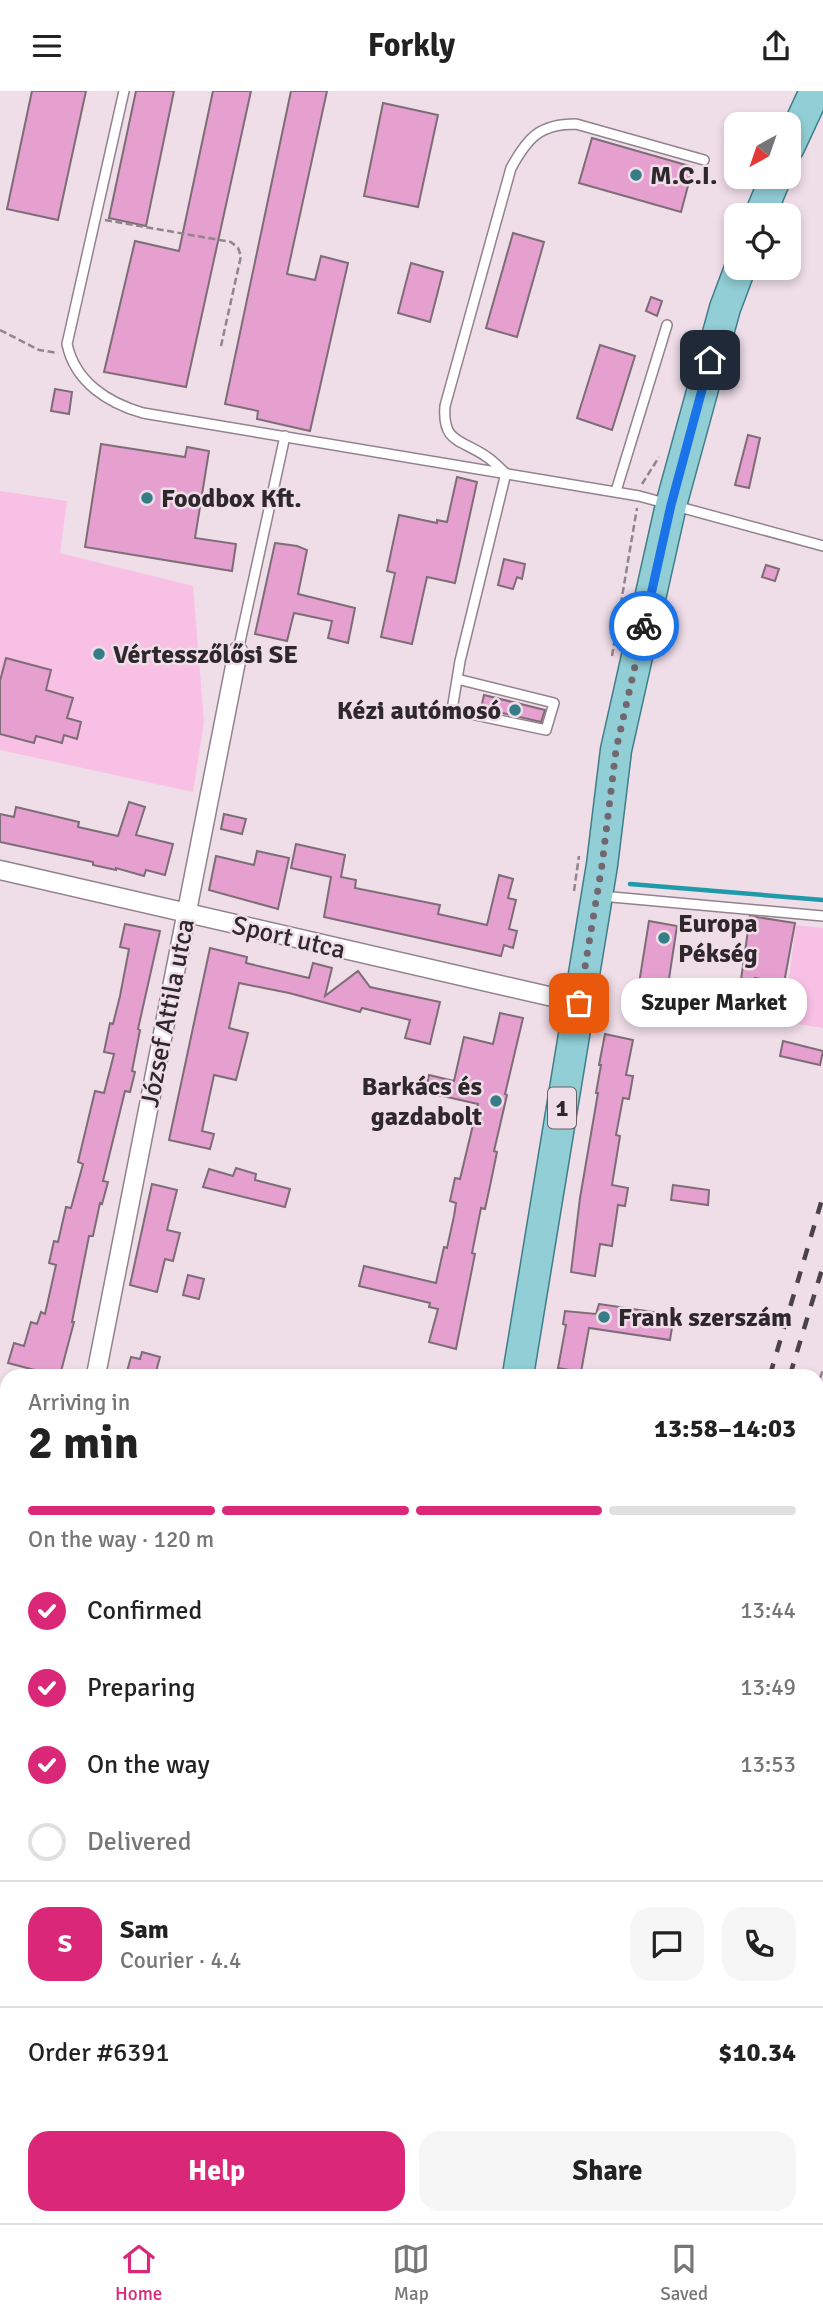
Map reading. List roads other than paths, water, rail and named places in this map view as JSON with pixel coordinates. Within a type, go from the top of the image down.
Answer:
[{"type":"main road","points":[[802,119],[815,91]]},
{"type":"main road","name":"1","points":[[519,1369],[591,1005],[596,896],[616,750],[671,505],[725,308],[736,280]]},
{"type":"street","name":"József Attila utca","points":[[97,1369],[238,651]]},
{"type":"street","name":"Sport utca","points":[[0,870],[591,1005]]},
{"type":"lane","points":[[124,91],[67,344],[77,369],[102,396],[122,407],[143,413],[616,491],[823,546]]},
{"type":"lane","points":[[506,473],[486,456],[460,444],[452,437],[444,418],[445,406],[511,168],[519,154],[529,140],[542,129],[558,124],[576,124],[704,160]]},
{"type":"lane","points":[[616,491],[667,325]]},
{"type":"lane","points":[[238,651],[285,436]]},
{"type":"lane","points":[[457,679],[554,703],[546,730],[452,710],[457,679],[475,597],[506,473]]},
{"type":"lane","points":[[596,896],[823,916]]},
{"type":"waterway","points":[[630,884],[823,900]]},
{"type":"railway","points":[[772,1369],[823,1196]]},
{"type":"railway","points":[[792,1369],[823,1266]]},
{"type":"place","name":"M.C.I.","points":[[636,175]]},
{"type":"place","name":"Foodbox Kft.","points":[[147,498]]},
{"type":"place","name":"Vértesszőlősi SE","points":[[99,654]]},
{"type":"place","name":"Kézi autómosó","points":[[515,710]]},
{"type":"place","name":"Europa Pékség","points":[[664,938]]},
{"type":"place","name":"Szuper Market","points":[[579,1003]]},
{"type":"place","name":"Barkács és gazdabolt","points":[[496,1101]]},
{"type":"place","name":"Frank szerszám","points":[[604,1317]]}]
